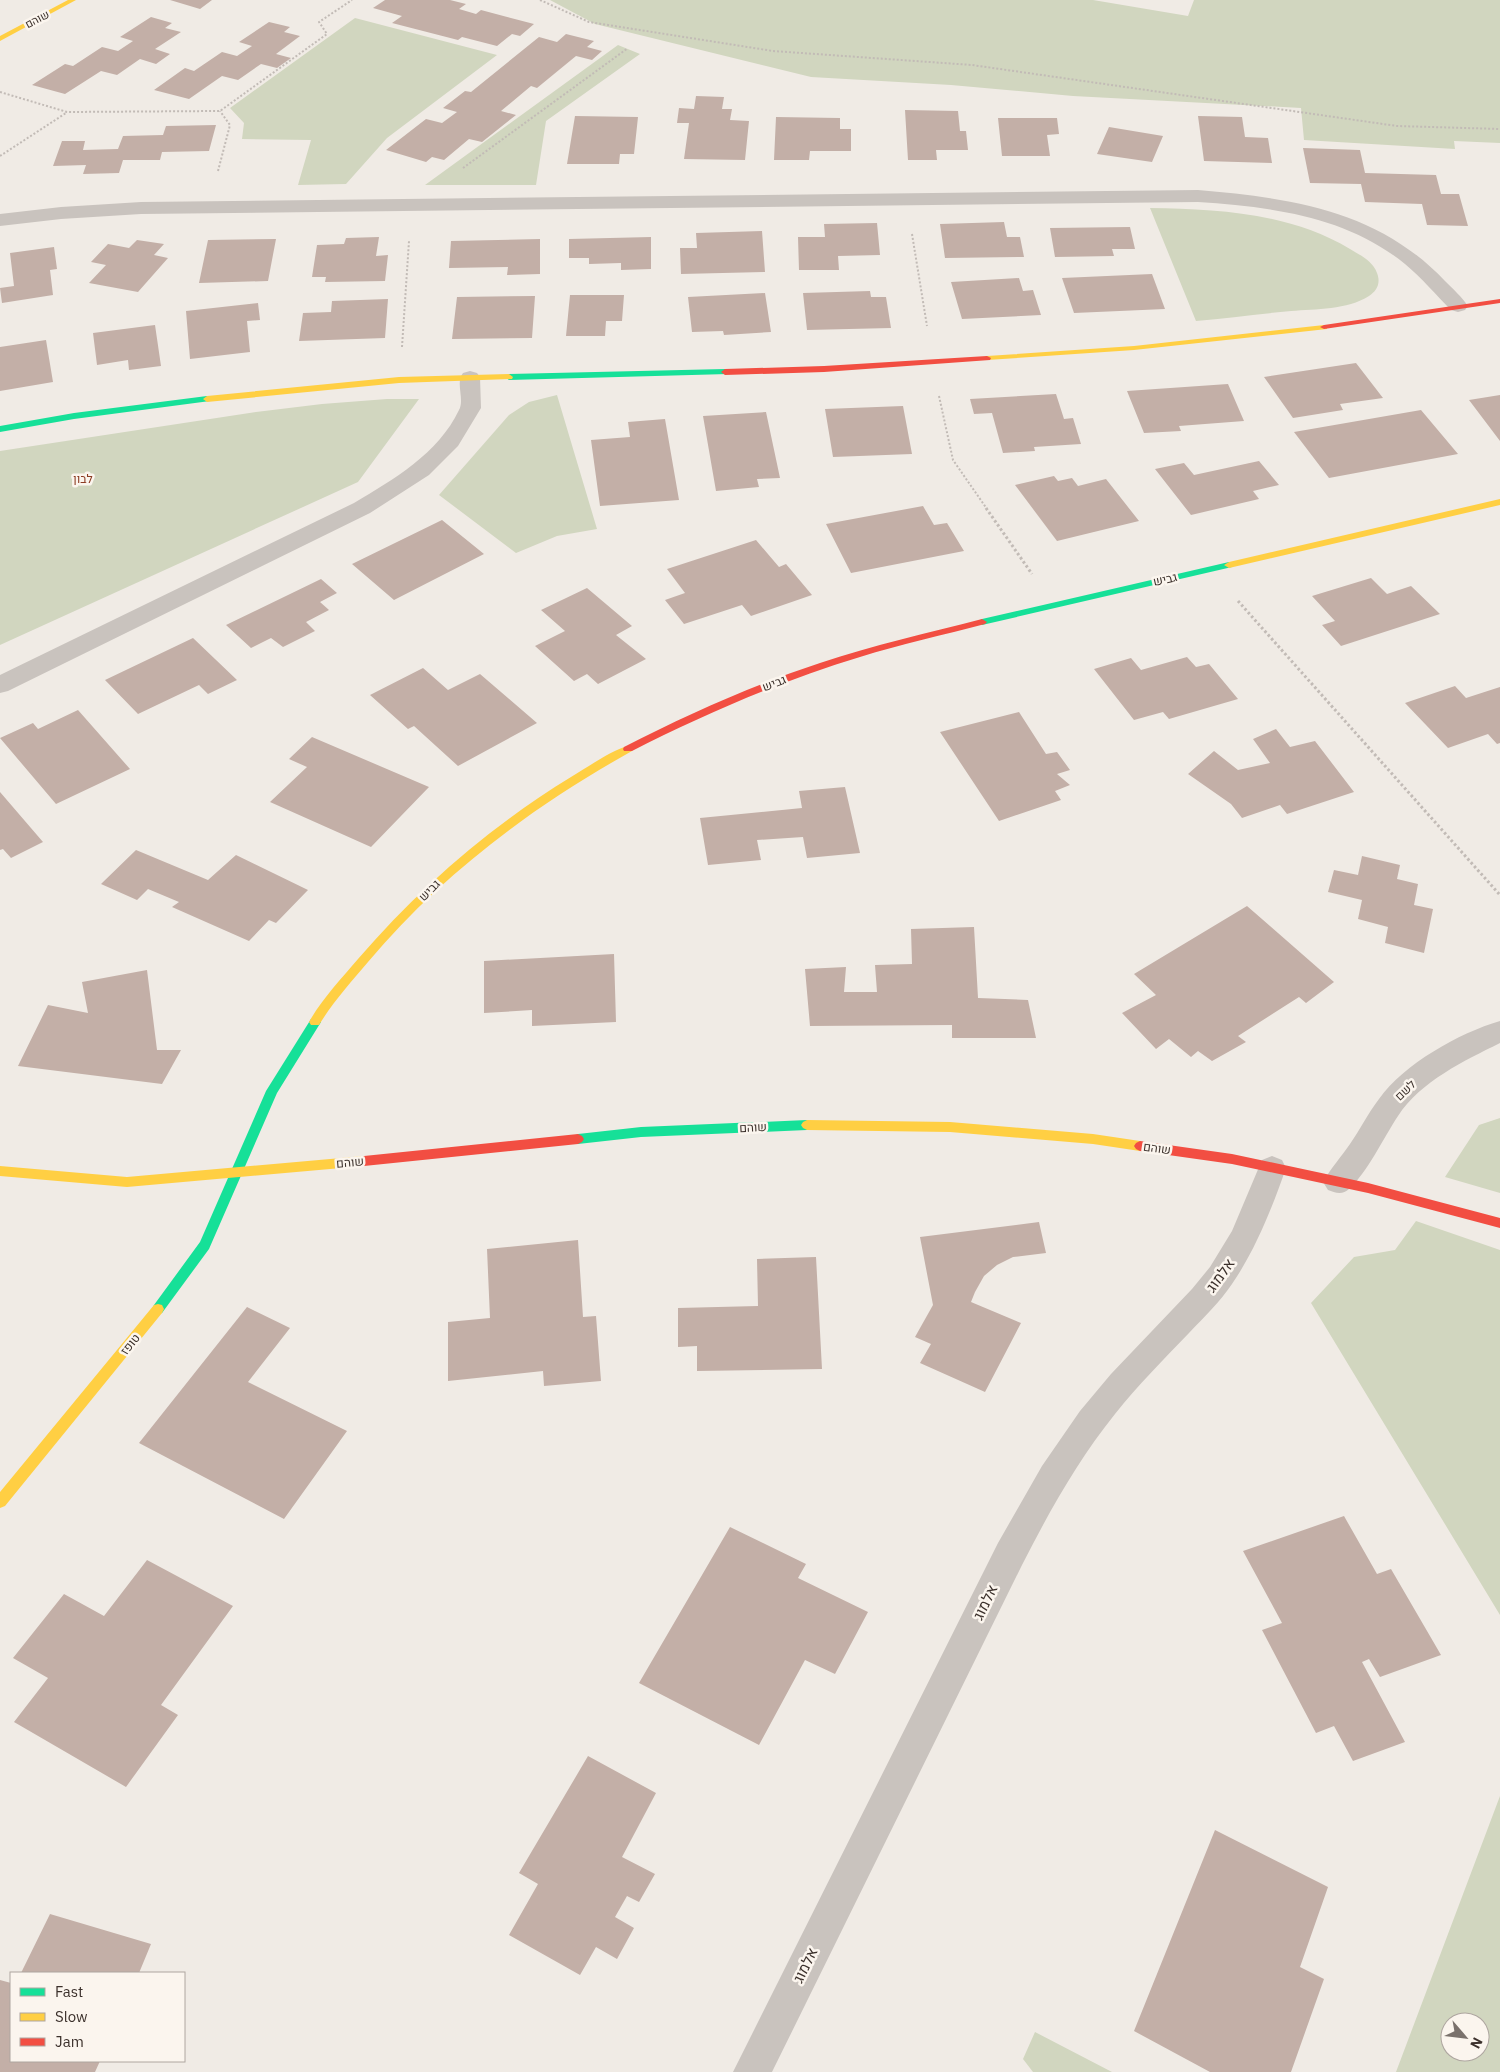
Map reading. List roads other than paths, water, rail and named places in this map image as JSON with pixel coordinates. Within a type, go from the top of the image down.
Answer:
[{"type":"street","name":"שוהם","points":[[0,39],[73,0]]},
{"type":"street","points":[[0,220],[87,211],[209,207],[1198,196],[1289,206],[1326,215],[1357,226],[1384,240],[1406,255],[1458,306]]},
{"type":"street","points":[[0,429],[74,416],[226,396],[399,380],[722,373],[933,363],[1134,348],[1373,321],[1458,306],[1500,301]]},
{"type":"street","points":[[0,685],[362,508],[403,483],[436,456],[461,425],[471,408],[470,377]]},
{"type":"street","name":"גביש","points":[[237,1172],[272,1091],[321,1012],[378,941],[442,876],[514,818],[594,766],[683,720],[781,680],[889,645],[1500,502]]},
{"type":"street","name":"לשם","points":[[1338,1182],[1360,1153],[1389,1106],[1406,1088],[1445,1058],[1500,1030]]},
{"type":"street","name":"שוהם","points":[[0,1171],[127,1182],[470,1151],[641,1132],[800,1125],[950,1127],[1093,1139],[1232,1160],[1368,1188],[1500,1222]]},
{"type":"street","name":"אלמוג","points":[[752,2072],[1039,1499],[1070,1450],[1104,1404],[1140,1363],[1203,1298],[1225,1269],[1252,1223],[1272,1168]]},
{"type":"street","name":"טופז","points":[[0,1502],[190,1268],[205,1245],[237,1172]]},
{"type":"district","name":"לבון","points":[[83,478]]}]
